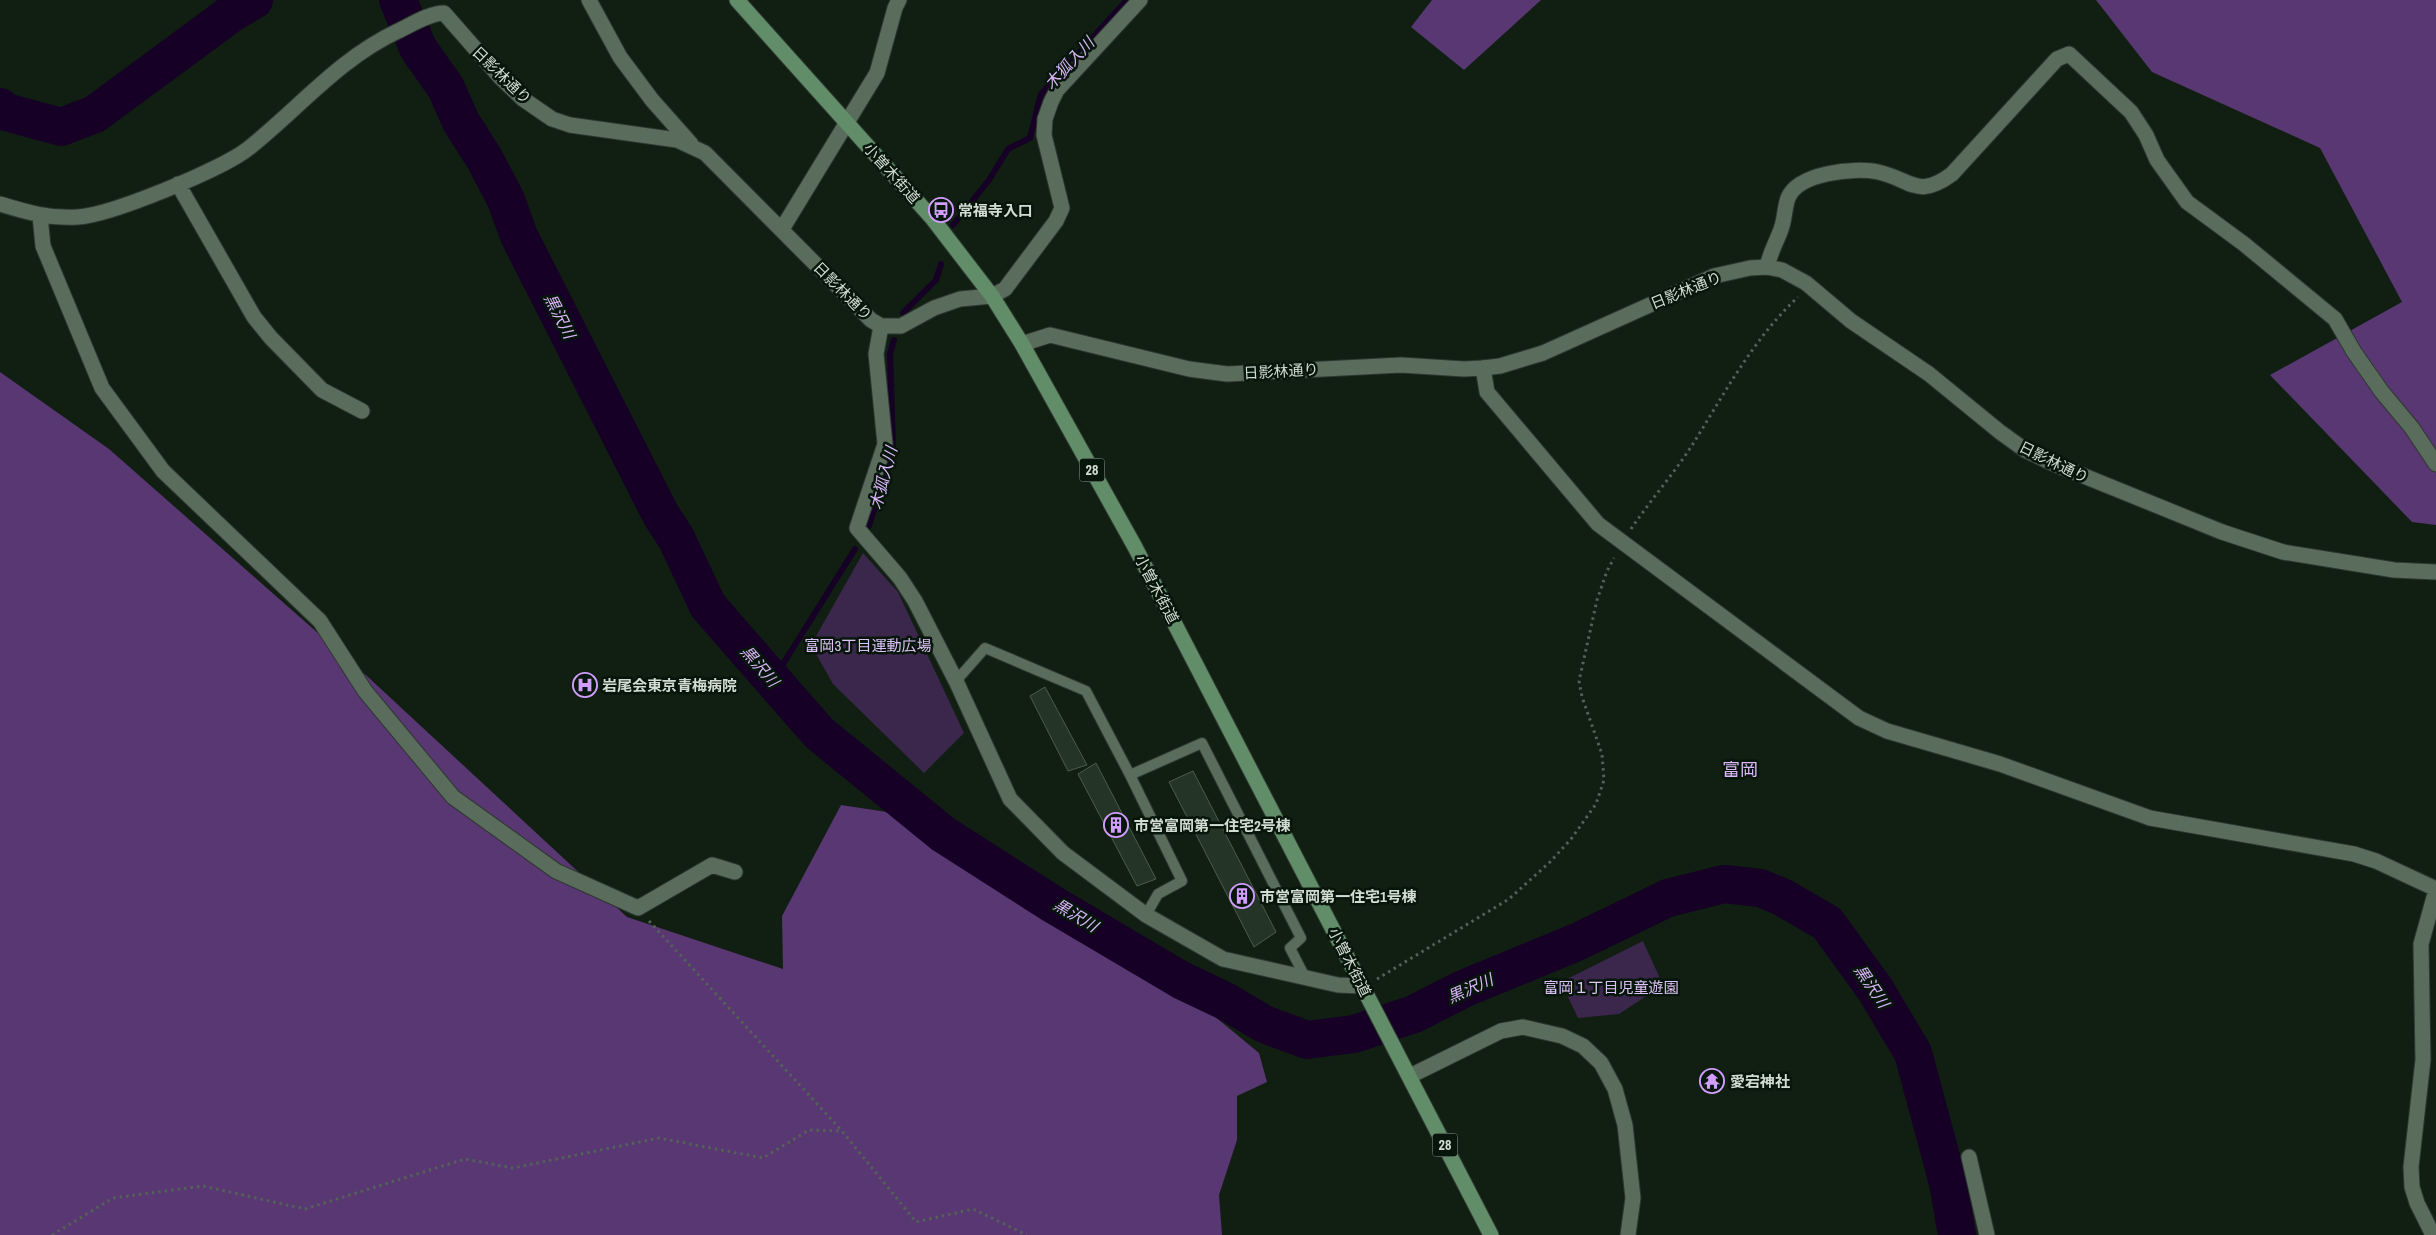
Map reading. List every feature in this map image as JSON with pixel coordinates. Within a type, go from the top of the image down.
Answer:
[{"type":"main road","name":"小曽木街道","points":[[738,0],[932,218],[992,296],[1022,344],[1135,547],[1491,1235]]},
{"type":"street","points":[[589,0],[620,58],[656,105],[694,147]]},
{"type":"street","points":[[782,229],[877,73],[895,8],[899,0]]},
{"type":"street","points":[[992,296],[1006,289],[1019,273],[1056,221],[1062,208],[1044,134],[1045,119],[1050,102],[1057,90],[1140,0]]},
{"type":"street","name":"日影林通り","points":[[0,204],[40,216],[80,217],[99,214],[178,184],[244,152],[330,76],[386,36],[439,13],[448,16],[477,54],[523,99],[552,119],[570,125],[677,140],[694,147],[716,163],[856,306],[881,326],[902,326],[934,308],[960,299],[992,296]]},
{"type":"street","points":[[1767,267],[1770,250],[1781,231],[1788,198],[1796,187],[1808,179],[1847,171],[1879,172],[1915,187],[1938,184],[1952,174],[2057,59],[2069,54],[2131,112],[2146,135],[2157,160],[2187,202],[2244,244],[2335,319],[2354,352],[2382,392],[2412,428],[2436,464]]},
{"type":"street","points":[[178,184],[259,324],[288,357],[322,390],[362,411]]},
{"type":"street","points":[[40,216],[43,246],[102,388],[163,471],[320,621],[365,691],[454,797],[556,871],[638,908],[712,865],[735,872]]},
{"type":"street","name":"日影林通り","points":[[1022,344],[1050,335],[1189,369],[1228,374],[1402,365],[1464,369],[1483,368],[1509,364],[1543,353],[1714,276],[1750,268],[1767,267],[1782,270],[1806,283],[1851,320],[1929,374],[2000,432],[2025,450],[2052,463],[2222,532],[2283,552],[2394,570],[2436,572]]},
{"type":"street","points":[[881,326],[876,354],[884,444],[857,528],[900,578],[915,601],[956,681],[1010,799],[1063,853],[1146,915],[1223,959],[1306,979],[1364,990]]},
{"type":"street","points":[[1483,368],[1487,392],[1598,524],[1859,718],[1887,731],[2000,764],[2150,818],[2354,854],[2376,861],[2436,890],[2421,944],[2423,1067],[2411,1167],[2412,1187],[2417,1204],[2433,1235]]},
{"type":"street","points":[[1410,1076],[1501,1031],[1516,1028],[1523,1027],[1544,1032],[1583,1046],[1602,1063],[1615,1089],[1625,1125],[1633,1198],[1628,1235]]},
{"type":"street","points":[[1969,1157],[1987,1235]]},
{"type":"lane","points":[[956,681],[985,648],[1086,691],[1182,881],[1158,894],[1146,915]]},
{"type":"lane","points":[[1130,775],[1202,743],[1301,938],[1290,948],[1306,979]]},
{"type":"path","points":[[1364,990],[1509,899],[1566,845],[1596,804],[1604,780],[1602,754],[1582,697],[1579,681],[1597,600],[1607,571],[1622,542],[1696,440],[1725,389],[1778,316],[1798,297],[1811,289]]},
{"type":"path","points":[[638,908],[842,1132],[916,1222],[973,1209],[1027,1235]]},
{"type":"path","points":[[52,1235],[113,1198],[122,1196],[203,1186],[305,1208],[465,1159],[513,1168],[658,1138],[763,1158],[809,1130],[842,1132]]},
{"type":"green space","name":"富岡3丁目運動広場","points":[[863,553],[898,592],[964,733],[924,773],[833,684],[811,645]]},
{"type":"green space","name":"富岡１丁目児童遊園","points":[[1643,941],[1663,985],[1619,1014],[1578,1018],[1561,982]]},
{"type":"shaded area","points":[[1432,0],[1541,0],[1464,70],[1411,27]]},
{"type":"shaded area","points":[[2096,0],[2436,0],[2436,525],[2412,522],[2270,375],[2402,302],[2320,148],[2152,72]]},
{"type":"shaded area","points":[[0,372],[109,449],[368,677],[627,917],[783,969],[782,916],[841,805],[913,816],[1184,991],[1259,1053],[1267,1082],[1237,1096],[1237,1140],[1219,1195],[1222,1235],[0,1235]]},
{"type":"building","points":[[1045,687],[1087,765],[1068,771],[1030,696]]},
{"type":"building","name":"市営富岡第一住宅2号棟","points":[[1096,763],[1156,879],[1137,886],[1078,774]]},
{"type":"building","name":"市営富岡第一住宅1号棟","points":[[1193,771],[1276,932],[1254,947],[1169,782]]},
{"type":"waterway","points":[[0,107],[6,112],[61,127],[95,114],[232,13],[254,0]]},
{"type":"waterway","name":"黒沢川","points":[[398,0],[418,48],[446,88],[461,122],[484,158],[506,200],[519,236],[661,515],[676,538],[708,606],[819,733],[943,834],[1054,905],[1181,980],[1227,1002],[1264,1024],[1307,1040],[1354,1034],[1414,1014],[1463,989],[1577,942],[1668,898],[1724,884],[1760,888],[1782,897],[1827,923],[1875,989],[1913,1053],[1948,1183],[1957,1235]]},
{"type":"waterway","name":"木狐入川","points":[[953,225],[989,180],[1008,149],[1030,138],[1041,94],[1127,0]]},
{"type":"waterway","name":"木狐入川","points":[[903,313],[936,280],[941,264]]},
{"type":"waterway","name":"木狐入川","points":[[869,526],[893,446],[890,354],[894,340]]},
{"type":"waterway","name":"木狐入川","points":[[773,680],[855,549]]},
{"type":"place","name":"常福寺入口","points":[[941,210]]},
{"type":"place","name":"岩尾会東京青梅病院","points":[[585,685]]},
{"type":"place","name":"市営富岡第一住宅2号棟","points":[[1116,825]]},
{"type":"place","name":"市営富岡第一住宅1号棟","points":[[1242,896]]},
{"type":"place","name":"愛宕神社","points":[[1712,1081]]},
{"type":"district","name":"富岡","points":[[1740,769]]}]
